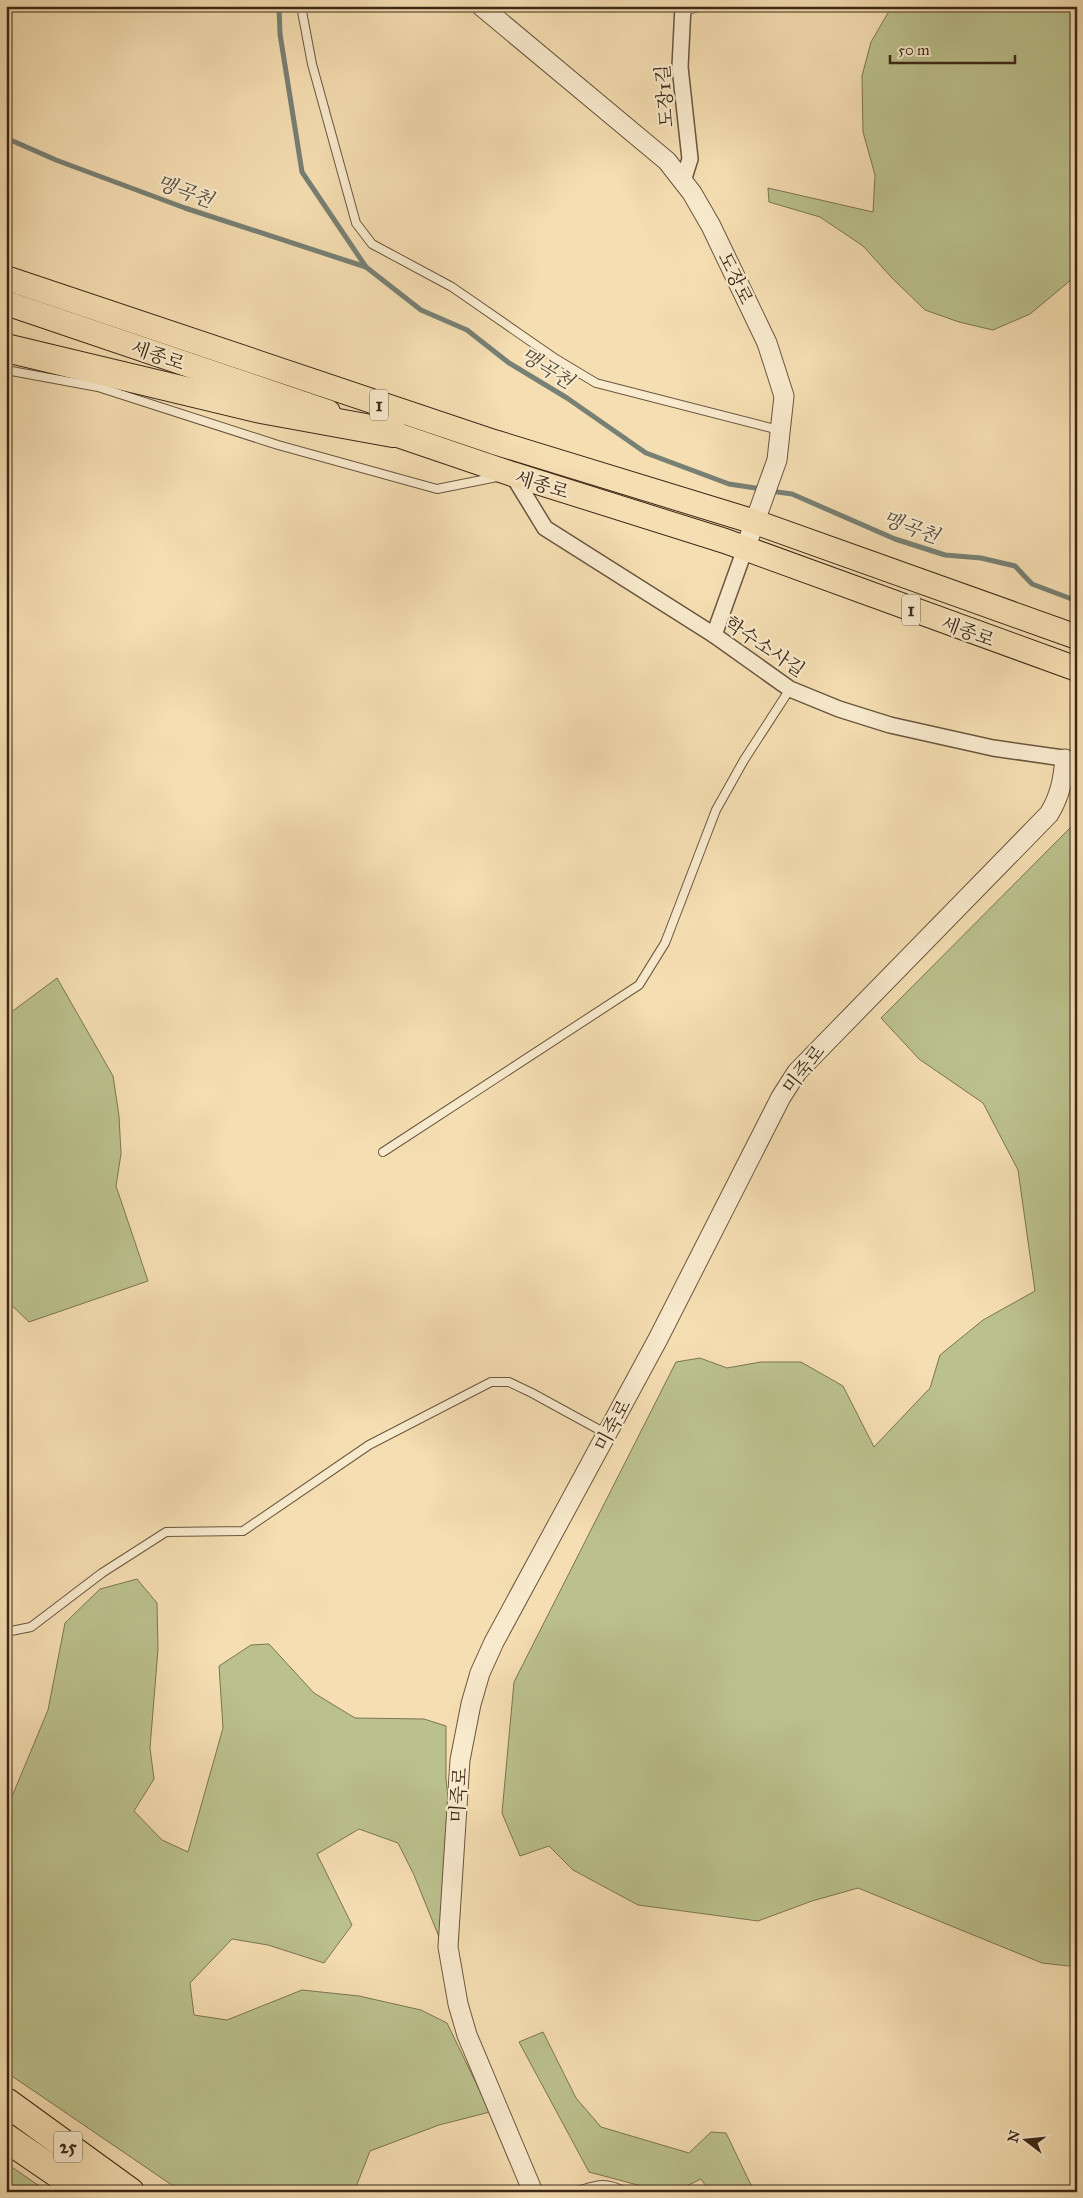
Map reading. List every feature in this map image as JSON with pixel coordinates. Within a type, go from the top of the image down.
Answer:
[{"type":"highway","points":[[6,348],[261,409],[393,433]]},
{"type":"highway","name":"25","points":[[6,2102],[130,2192]]},
{"type":"highway","name":"25","points":[[6,2138],[86,2192]]},
{"type":"main road","name":"세종로","points":[[6,278],[484,439],[759,513],[1077,637]]},
{"type":"main road","name":"세종로","points":[[6,303],[512,474],[745,548],[1077,670]]},
{"type":"street","name":"도장로","points":[[481,6],[667,161],[711,226],[768,343],[784,396],[777,460],[714,635]]},
{"type":"street","name":"도장1길","points":[[683,8],[680,67],[690,160],[683,182]]},
{"type":"street","name":"학수소사길","points":[[512,474],[545,528],[714,635],[790,689],[839,709],[890,725],[993,748],[1071,760]]},
{"type":"street","name":"미죽로","points":[[533,2192],[467,2035],[458,2004],[448,1947],[460,1760],[471,1704],[480,1674],[494,1642],[607,1434],[781,1097],[797,1072],[1049,814],[1058,799],[1071,760]]},
{"type":"lane","points":[[301,6],[312,64],[356,223],[372,244],[452,287],[556,359],[596,383],[781,430]]},
{"type":"lane","points":[[683,8],[704,6]]},
{"type":"lane","points":[[6,370],[98,387],[278,445],[438,489],[512,474]]},
{"type":"lane","points":[[383,1152],[639,985],[665,943],[716,810],[744,760],[790,689]]},
{"type":"lane","points":[[6,1632],[31,1627],[102,1573],[166,1532],[243,1531],[369,1445],[491,1382],[509,1382],[607,1434]]},
{"type":"lane","points":[[574,2192],[603,2184],[612,2184],[625,2192]]},
{"type":"green space","points":[[892,6],[1077,6],[1077,275],[1030,314],[993,330],[959,322],[925,310],[863,246],[820,217],[769,202],[768,188],[873,212],[875,175],[863,132],[862,76],[871,42]]},
{"type":"green space","points":[[1077,821],[1077,1964],[1069,1966],[1042,1963],[858,1888],[812,1901],[758,1921],[638,1905],[573,1870],[549,1846],[520,1856],[502,1813],[514,1682],[676,1362],[700,1358],[727,1368],[761,1362],[801,1362],[843,1386],[874,1447],[930,1388],[940,1355],[983,1320],[1035,1291],[1018,1170],[983,1103],[919,1059],[881,1018]]},
{"type":"green space","points":[[57,978],[113,1076],[119,1116],[121,1154],[116,1186],[148,1281],[29,1322],[6,1300],[6,1264],[12,1256],[6,1258],[6,1016]]},
{"type":"green space","points":[[137,1579],[157,1603],[158,1649],[150,1748],[154,1779],[134,1811],[162,1840],[188,1852],[223,1728],[219,1666],[251,1645],[269,1644],[314,1693],[355,1718],[424,1719],[446,1726],[446,1779],[454,1859],[441,1942],[414,1875],[398,1843],[359,1829],[317,1854],[352,1925],[324,1963],[268,1945],[232,1939],[190,1983],[194,2015],[227,2020],[302,1990],[359,1996],[421,2010],[447,2023],[490,2112],[439,2125],[370,2151],[354,2192],[182,2192],[6,2072],[6,1803],[11,1799],[48,1710],[65,1623],[100,1589]]},
{"type":"green space","points":[[543,2032],[576,2098],[601,2127],[689,2153],[711,2132],[726,2133],[750,2183],[758,2192],[710,2192],[701,2179],[674,2192],[664,2192],[589,2172],[519,2042]]},
{"type":"green space","points":[[6,2163],[48,2192],[6,2192]]},
{"type":"waterway","points":[[279,6],[280,34],[302,172],[366,267]]},
{"type":"waterway","name":"맹곡천","points":[[6,138],[56,160],[185,208],[366,267],[421,310],[467,330],[509,363],[567,398],[646,453],[729,484],[762,489]]},
{"type":"waterway","name":"맹곡천","points":[[770,491],[792,494],[895,539],[945,555],[981,558],[1015,566],[1032,584],[1077,601]]}]
